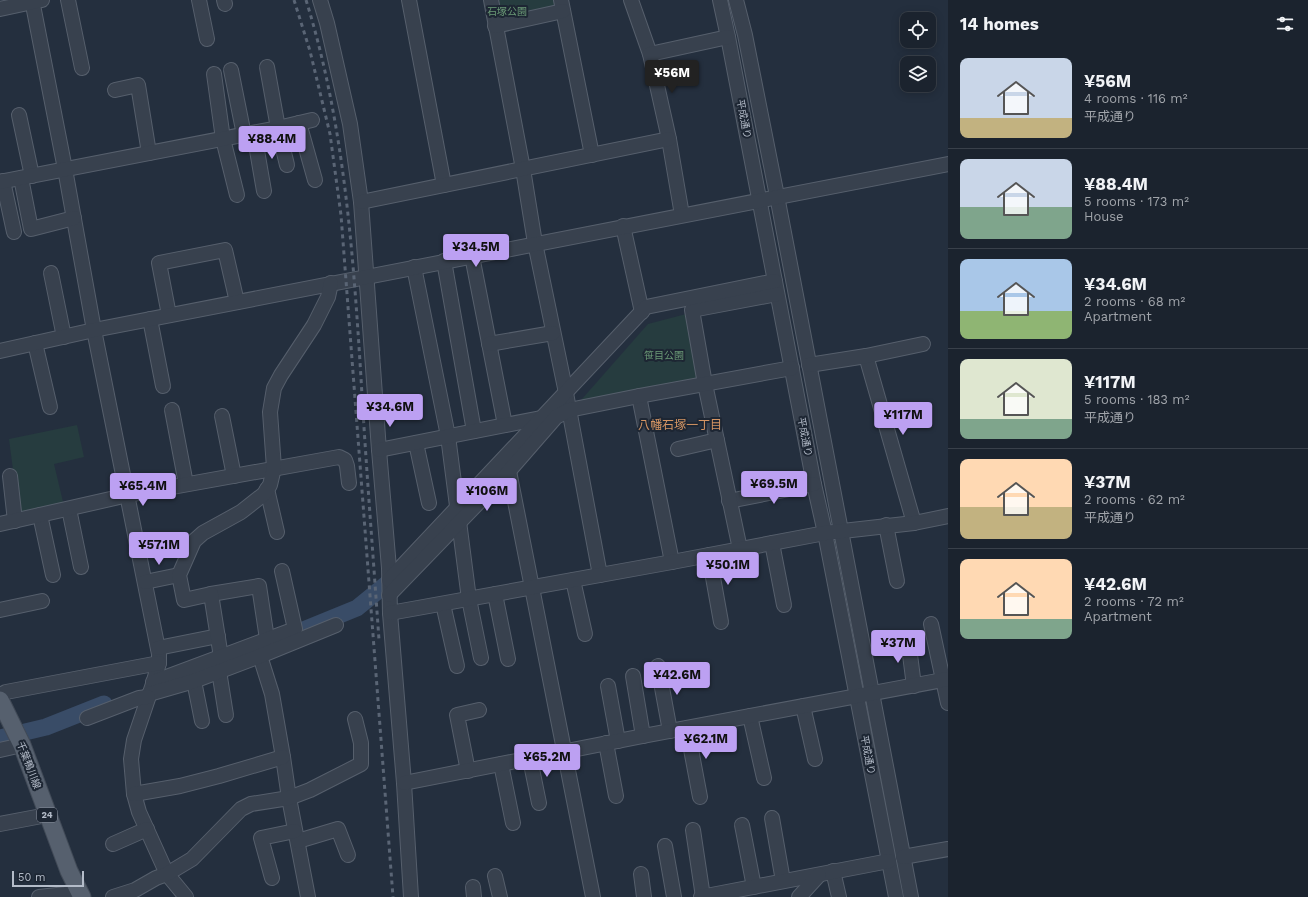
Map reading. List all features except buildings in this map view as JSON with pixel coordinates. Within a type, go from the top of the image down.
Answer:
[{"type":"main road","name":"千葉鴨川線","points":[[0,700],[69,871],[80,893]]},
{"type":"street","points":[[68,0],[82,68]]},
{"type":"street","points":[[199,0],[207,39]]},
{"type":"street","points":[[320,0],[327,23],[350,124],[361,202],[390,580],[390,613],[404,783],[411,897]]},
{"type":"street","points":[[409,0],[444,185]]},
{"type":"street","points":[[491,0],[523,169],[535,244],[566,394],[600,575]]},
{"type":"street","points":[[631,0],[650,54],[669,140],[682,215]]},
{"type":"street","name":"平成通り","points":[[720,0],[896,897]]},
{"type":"street","name":"平成通り","points":[[736,0],[745,35],[810,365],[911,897]]},
{"type":"street","points":[[0,9],[35,1],[94,330],[158,648],[159,662],[134,740],[131,759],[134,794],[138,812],[167,874],[186,897]]},
{"type":"street","points":[[496,26],[562,5],[592,155]]},
{"type":"street","points":[[650,54],[728,37]]},
{"type":"street","points":[[267,67],[278,128],[287,165]]},
{"type":"street","points":[[231,70],[264,191]]},
{"type":"street","points":[[214,74],[223,139],[237,195]]},
{"type":"street","points":[[115,90],[138,85],[149,153]]},
{"type":"street","points":[[19,115],[31,229],[74,218]]},
{"type":"street","points":[[14,232],[1,182],[306,122],[315,180]]},
{"type":"street","points":[[361,202],[669,140]]},
{"type":"street","points":[[0,351],[94,330],[366,276],[948,164]]},
{"type":"street","points":[[623,226],[642,312]]},
{"type":"street","points":[[169,315],[158,263],[225,250],[237,302]]},
{"type":"street","points":[[472,256],[505,425]]},
{"type":"street","points":[[444,261],[474,431]]},
{"type":"street","points":[[414,267],[448,436],[469,599],[481,658]]},
{"type":"street","points":[[51,273],[64,337]]},
{"type":"street","points":[[267,639],[259,586],[184,600],[179,575],[194,541],[203,533],[241,512],[264,494],[270,485],[274,468],[270,412],[274,388],[314,325],[328,297],[331,283]]},
{"type":"street","points":[[390,580],[646,307],[776,288]]},
{"type":"street","points":[[740,549],[705,384],[692,310],[776,288]]},
{"type":"street","points":[[150,319],[163,386]]},
{"type":"street","points":[[489,344],[553,332]]},
{"type":"street","points":[[35,343],[50,407]]},
{"type":"street","points":[[810,365],[866,356],[923,344]]},
{"type":"street","points":[[866,356],[914,523]]},
{"type":"street","points":[[389,595],[459,523],[556,418],[569,410],[792,368]]},
{"type":"street","points":[[639,396],[672,562]]},
{"type":"street","points":[[172,410],[186,484]]},
{"type":"street","points":[[222,416],[234,476]]},
{"type":"street","points":[[379,450],[541,418]]},
{"type":"street","points":[[678,449],[717,440]]},
{"type":"street","points":[[416,443],[429,503]]},
{"type":"street","points":[[0,524],[186,484],[339,457],[345,460],[350,483]]},
{"type":"street","points":[[509,470],[593,897]]},
{"type":"street","points":[[10,476],[15,521]]},
{"type":"street","points":[[729,501],[814,484]]},
{"type":"street","points":[[267,489],[277,532]]},
{"type":"street","points":[[69,509],[81,567]]},
{"type":"street","points":[[40,516],[53,575]]},
{"type":"street","points":[[390,613],[533,588],[825,532],[914,523],[948,516]]},
{"type":"street","points":[[886,525],[897,581]]},
{"type":"street","points":[[772,543],[784,605]]},
{"type":"street","points":[[709,555],[721,622]]},
{"type":"street","points":[[87,718],[139,698],[151,689],[221,657],[295,629],[282,571]]},
{"type":"street","points":[[145,582],[179,575]]},
{"type":"street","points":[[573,580],[585,634]]},
{"type":"street","points":[[211,594],[221,657]]},
{"type":"street","points":[[495,594],[508,659]]},
{"type":"street","points":[[0,610],[42,601]]},
{"type":"street","points":[[443,604],[457,666]]},
{"type":"street","points":[[931,624],[946,680],[948,703]]},
{"type":"street","points":[[151,689],[194,680],[260,656],[336,625]]},
{"type":"street","points":[[158,648],[218,636]]},
{"type":"street","points":[[908,639],[914,686]]},
{"type":"street","points":[[260,656],[272,694],[289,798],[308,897]]},
{"type":"street","points":[[0,695],[6,692],[159,662]]},
{"type":"street","points":[[658,666],[670,731]]},
{"type":"street","points":[[219,671],[226,715]]},
{"type":"street","points":[[633,676],[643,736]]},
{"type":"street","points":[[194,680],[202,721]]},
{"type":"street","points":[[404,783],[643,736],[946,680]]},
{"type":"street","points":[[608,686],[616,796]]},
{"type":"street","points":[[803,706],[815,759]]},
{"type":"street","points":[[468,771],[457,715],[479,710]]},
{"type":"street","points":[[750,716],[764,778]]},
{"type":"street","points":[[113,897],[135,890],[156,878],[167,874],[192,859],[242,809],[251,804],[289,798],[310,790],[361,764],[361,743],[355,719]]},
{"type":"street","points":[[687,728],[700,797]]},
{"type":"street","points":[[0,750],[13,732]]},
{"type":"street","points":[[134,794],[180,786],[283,757]]},
{"type":"street","points":[[530,759],[539,803]]},
{"type":"street","points":[[501,764],[512,823]]},
{"type":"street","points":[[0,824],[47,815]]},
{"type":"street","points":[[772,818],[783,882]]},
{"type":"street","points":[[742,825],[754,887]]},
{"type":"street","points":[[113,844],[147,829]]},
{"type":"street","points":[[272,878],[261,838],[296,836],[338,829],[348,855]]},
{"type":"street","points":[[693,830],[702,897],[889,861]]},
{"type":"street","points":[[665,846],[674,897]]},
{"type":"street","points":[[903,857],[948,849]]},
{"type":"street","points":[[833,872],[839,897]]},
{"type":"street","points":[[641,874],[644,897]]},
{"type":"street","points":[[799,897],[819,875]]},
{"type":"street","points":[[495,876],[500,897]]},
{"type":"street","points":[[39,897],[80,893]]},
{"type":"green space","name":"石塚公園","points":[[493,0],[558,0],[560,9],[497,23]]},
{"type":"green space","name":"笹目公園","points":[[690,313],[702,382],[575,407],[648,324]]},
{"type":"green space","points":[[77,425],[84,457],[54,464],[64,506],[19,516],[9,439]]},
{"type":"waterway","points":[[281,639],[357,608],[400,573]]},
{"type":"waterway","points":[[0,738],[46,727],[104,704]]},
{"type":"railway","points":[[294,0],[310,51],[330,134],[341,215],[393,897]]},
{"type":"railway","points":[[306,0],[330,93],[345,187],[358,330],[379,640]]},
{"type":"district","name":"八幡石塚一丁目","points":[[680,425]]}]
